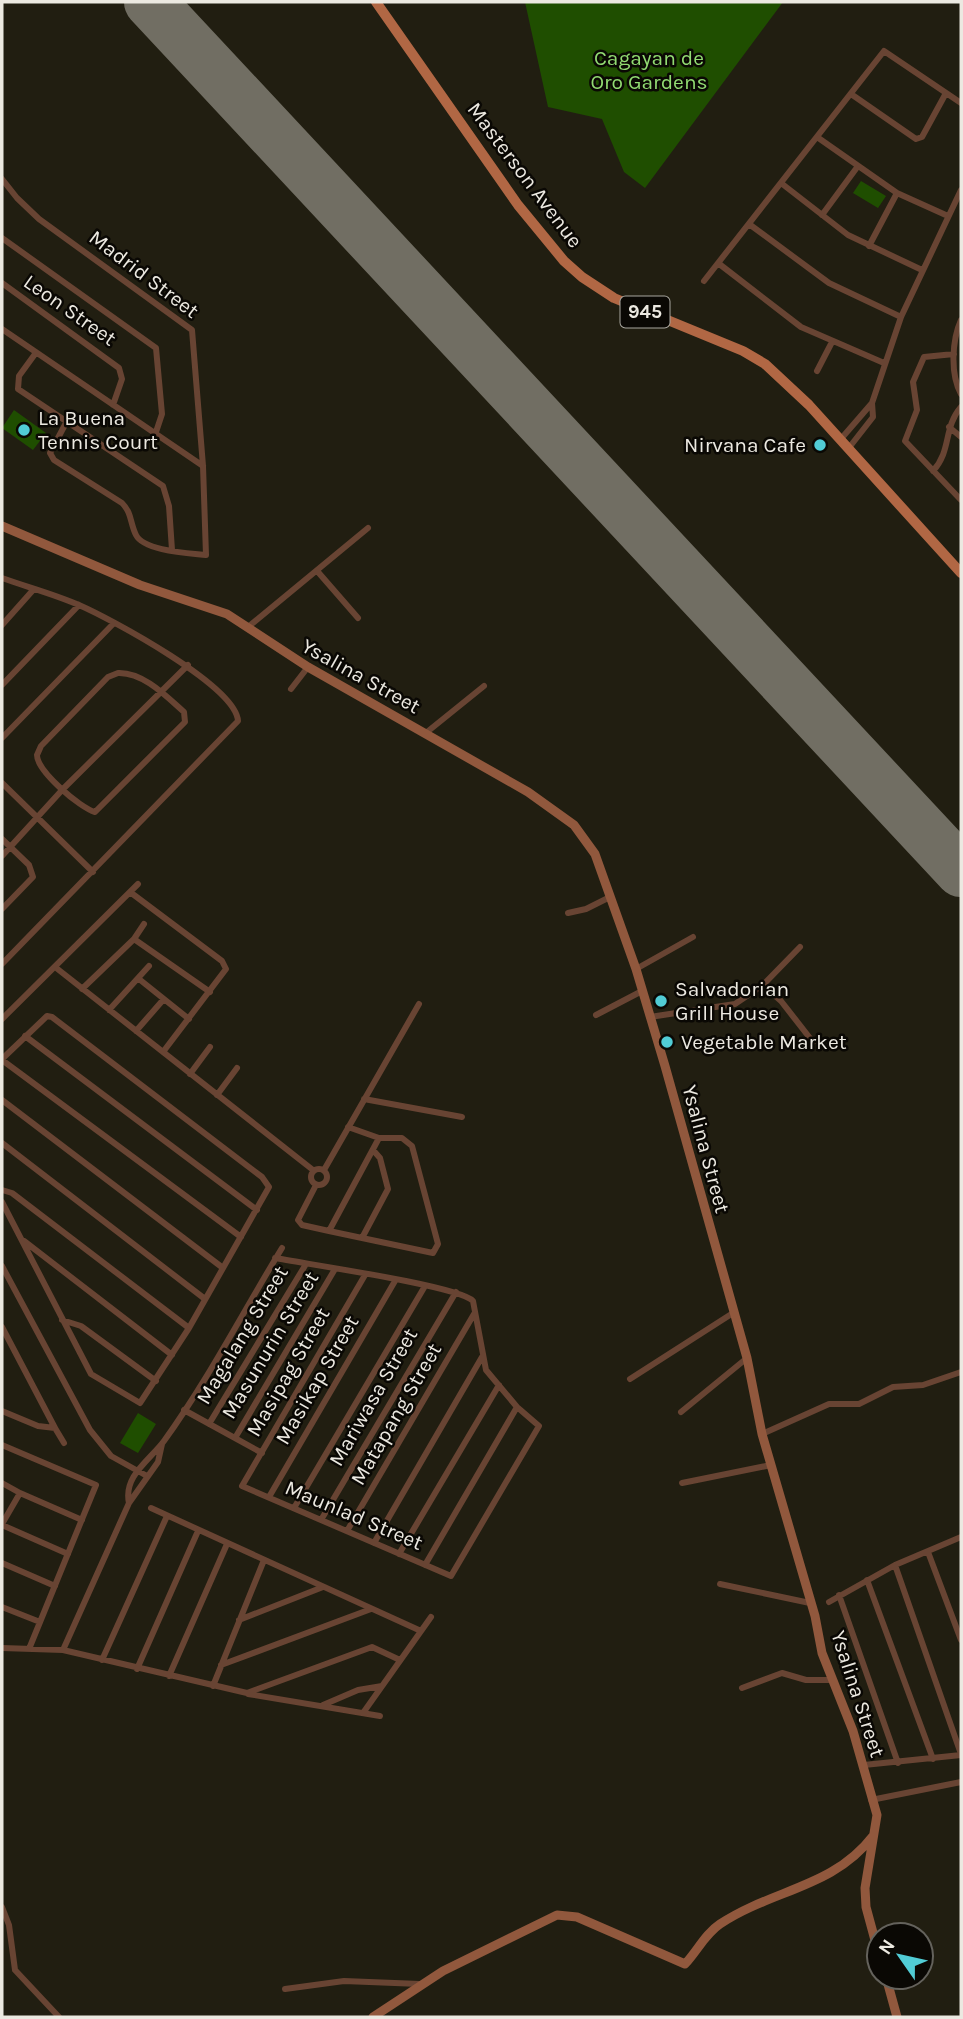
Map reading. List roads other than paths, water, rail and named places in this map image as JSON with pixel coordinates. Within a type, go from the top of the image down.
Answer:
[{"type":"main road","name":"Masterson Avenue","points":[[376,2],[518,205],[564,261],[582,277],[614,298],[743,351],[765,364],[783,379],[961,573]]},
{"type":"street","points":[[704,281],[884,51],[961,103]]},
{"type":"street","points":[[851,94],[916,139],[922,137],[946,93]]},
{"type":"street","points":[[817,137],[897,192],[947,216]]},
{"type":"street","points":[[821,215],[858,166]]},
{"type":"street","name":"Madrid Street","points":[[2,178],[39,219],[192,330],[204,466],[206,555],[172,550]]},
{"type":"street","points":[[781,183],[821,215],[869,246],[922,270]]},
{"type":"street","points":[[848,449],[873,418],[872,403],[901,317],[961,190]]},
{"type":"street","points":[[2,192],[12,191]]},
{"type":"street","points":[[869,246],[897,192]]},
{"type":"street","points":[[749,224],[829,283],[901,317]]},
{"type":"street","points":[[2,238],[156,348],[162,414],[156,432]]},
{"type":"street","points":[[718,263],[792,321],[832,342],[884,363]]},
{"type":"street","name":"Leon Street","points":[[2,283],[119,368],[122,379],[113,405]]},
{"type":"street","points":[[961,320],[954,354],[957,384],[961,394]]},
{"type":"street","points":[[2,339],[5,331],[35,354],[204,466]]},
{"type":"street","points":[[817,371],[832,342]]},
{"type":"street","points":[[35,354],[19,376],[18,389],[66,421],[163,486],[169,506],[172,550],[141,541],[136,535],[128,508],[51,457],[52,445],[66,421]]},
{"type":"street","points":[[954,354],[925,356],[914,382],[918,410],[905,441],[961,500]]},
{"type":"street","points":[[840,440],[872,403]]},
{"type":"street","points":[[933,471],[944,457],[949,427],[961,407]]},
{"type":"street","points":[[856,421],[864,429]]},
{"type":"street","points":[[949,427],[961,437]]},
{"type":"street","name":"Ysalina Street","points":[[2,526],[140,585],[218,609],[308,667],[427,732],[528,792],[573,825],[594,854],[636,969],[747,1358],[762,1434],[832,1681],[864,1765],[877,1815],[865,1888],[870,1921]]},
{"type":"street","points":[[248,627],[318,572],[368,528]]},
{"type":"street","points":[[318,572],[358,618]]},
{"type":"street","points":[[2,578],[79,605],[188,665],[230,703],[238,714],[238,721],[2,964]]},
{"type":"street","points":[[2,625],[34,589]]},
{"type":"street","points":[[2,685],[79,605]]},
{"type":"street","points":[[2,738],[114,623]]},
{"type":"street","points":[[2,856],[63,789],[188,665]]},
{"type":"street","points":[[291,689],[308,667]]},
{"type":"street","points":[[125,673],[160,691],[184,712],[185,722],[101,809],[95,812],[84,808],[40,768],[37,755],[108,677],[125,673]]},
{"type":"street","points":[[427,732],[484,687]]},
{"type":"street","points":[[2,783],[93,872]]},
{"type":"street","points":[[2,839],[29,865],[33,877],[2,909]]},
{"type":"street","points":[[2,1019],[138,884]]},
{"type":"street","points":[[130,891],[222,961],[224,974],[163,1052]]},
{"type":"street","points":[[568,913],[586,909],[610,897]]},
{"type":"street","points":[[82,989],[134,939],[144,924]]},
{"type":"street","points":[[636,969],[693,937]]},
{"type":"street","points":[[134,939],[210,992]]},
{"type":"street","points":[[650,1017],[735,1004],[763,985],[800,947]]},
{"type":"street","points":[[109,1010],[149,966]]},
{"type":"street","points":[[55,967],[313,1170],[324,1170]]},
{"type":"street","points":[[139,979],[189,1018]]},
{"type":"street","points":[[763,985],[781,1001],[813,1042]]},
{"type":"street","points":[[596,1016],[642,991]]},
{"type":"street","points":[[136,1031],[163,1000]]},
{"type":"street","points":[[348,1127],[379,1138],[410,1142],[438,1244],[433,1253],[302,1225],[298,1220],[316,1185],[326,1181],[324,1170],[348,1127],[364,1099],[419,1004]]},
{"type":"street","points":[[2,1202],[91,1374],[139,1403],[189,1328],[268,1192],[268,1182],[58,1020],[47,1016],[2,1059],[241,1237]]},
{"type":"street","points":[[24,1036],[257,1210]]},
{"type":"street","points":[[191,1074],[210,1047]]},
{"type":"street","points":[[217,1095],[237,1068]]},
{"type":"street","points":[[364,1099],[462,1116]]},
{"type":"street","points":[[2,1100],[223,1268]]},
{"type":"street","points":[[328,1231],[379,1138]]},
{"type":"street","points":[[2,1143],[205,1299]]},
{"type":"street","points":[[362,1238],[388,1188],[380,1158],[373,1150]]},
{"type":"street","points":[[313,1170],[310,1178],[316,1185]]},
{"type":"street","points":[[2,1190],[12,1193],[189,1328]]},
{"type":"street","points":[[22,1240],[172,1355]]},
{"type":"street","points":[[129,1503],[127,1494],[137,1471],[162,1444],[282,1248]]},
{"type":"street","points":[[275,1258],[456,1292],[470,1297],[486,1370],[517,1407],[425,1565]]},
{"type":"street","name":"Magalang Street","points":[[209,1424],[306,1264]]},
{"type":"street","points":[[2,1266],[50,1361],[90,1430],[111,1456],[147,1476]]},
{"type":"street","name":"Masunurin Street","points":[[235,1438],[335,1269]]},
{"type":"street","name":"Masipag Street","points":[[242,1486],[365,1275]]},
{"type":"street","name":"Masikap Street","points":[[269,1497],[396,1281]]},
{"type":"street","name":"Mariwasa Street","points":[[294,1508],[425,1286]]},
{"type":"street","name":"Mariwasa Street","points":[[321,1520],[456,1292]]},
{"type":"street","name":"Matapang Street","points":[[347,1531],[474,1314]]},
{"type":"street","points":[[630,1379],[733,1314]]},
{"type":"street","points":[[62,1320],[81,1326],[156,1381]]},
{"type":"street","points":[[2,1327],[64,1443]]},
{"type":"street","points":[[374,1543],[482,1357]]},
{"type":"street","points":[[681,1412],[747,1358]]},
{"type":"street","points":[[762,1434],[829,1404],[859,1404],[893,1387],[923,1385],[961,1372]]},
{"type":"street","points":[[399,1554],[499,1385]]},
{"type":"street","name":"Maunlad Street","points":[[242,1486],[451,1576],[539,1426],[517,1407]]},
{"type":"street","points":[[3,1410],[38,1426],[55,1428]]},
{"type":"street","points":[[184,1410],[262,1453]]},
{"type":"street","points":[[63,1650],[129,1503],[158,1462],[162,1444]]},
{"type":"street","points":[[2,1445],[96,1485],[29,1648]]},
{"type":"street","points":[[682,1483],[771,1465]]},
{"type":"street","points":[[2,1483],[82,1520]]},
{"type":"street","points":[[20,1493],[2,1524],[68,1554]]},
{"type":"street","points":[[150,1507],[421,1631]]},
{"type":"street","points":[[102,1660],[167,1516]]},
{"type":"street","points":[[137,1669],[198,1531]]},
{"type":"street","points":[[829,1602],[895,1565],[961,1540]]},
{"type":"street","points":[[169,1676],[227,1544]]},
{"type":"street","points":[[928,1552],[961,1640]]},
{"type":"street","points":[[213,1686],[264,1560]]},
{"type":"street","points":[[2,1563],[55,1586]]},
{"type":"street","points":[[864,1765],[961,1755],[895,1565]]},
{"type":"street","points":[[867,1580],[933,1759]]},
{"type":"street","points":[[720,1584],[810,1603]]},
{"type":"street","points":[[239,1620],[323,1587]]},
{"type":"street","points":[[839,1595],[898,1763]]},
{"type":"street","points":[[2,1607],[40,1622]]},
{"type":"street","points":[[221,1665],[371,1609]]},
{"type":"street","points":[[363,1713],[431,1617]]},
{"type":"street","points":[[247,1693],[372,1647],[400,1660]]},
{"type":"street","points":[[2,1648],[63,1650],[213,1686],[380,1716]]},
{"type":"street","points":[[741,1688],[782,1673],[806,1680],[832,1681]]},
{"type":"street","points":[[321,1706],[358,1690],[382,1686]]},
{"type":"street","points":[[871,1800],[961,1782]]},
{"type":"street","points":[[373,2017],[422,1984],[548,1919],[565,1915],[625,1936],[685,1964],[703,1939],[722,1922],[765,1900],[840,1869],[852,1860],[876,1832]]},
{"type":"street","points":[[2,1907],[9,1925],[15,1970],[59,2017]]},
{"type":"street","points":[[285,1989],[344,1981],[422,1984]]},
{"type":"street","points":[[890,1991],[897,2017]]},
{"type":"place","name":"La Buena Tennis Court","points":[[24,430]]},
{"type":"place","name":"Nirvana Cafe","points":[[820,445]]},
{"type":"place","name":"Salvadorian Grill House","points":[[661,1001]]},
{"type":"place","name":"Vegetable Market","points":[[667,1042]]},
{"type":"park label","name":"Cagayan de Oro Gardens","points":[[649,70]]}]
